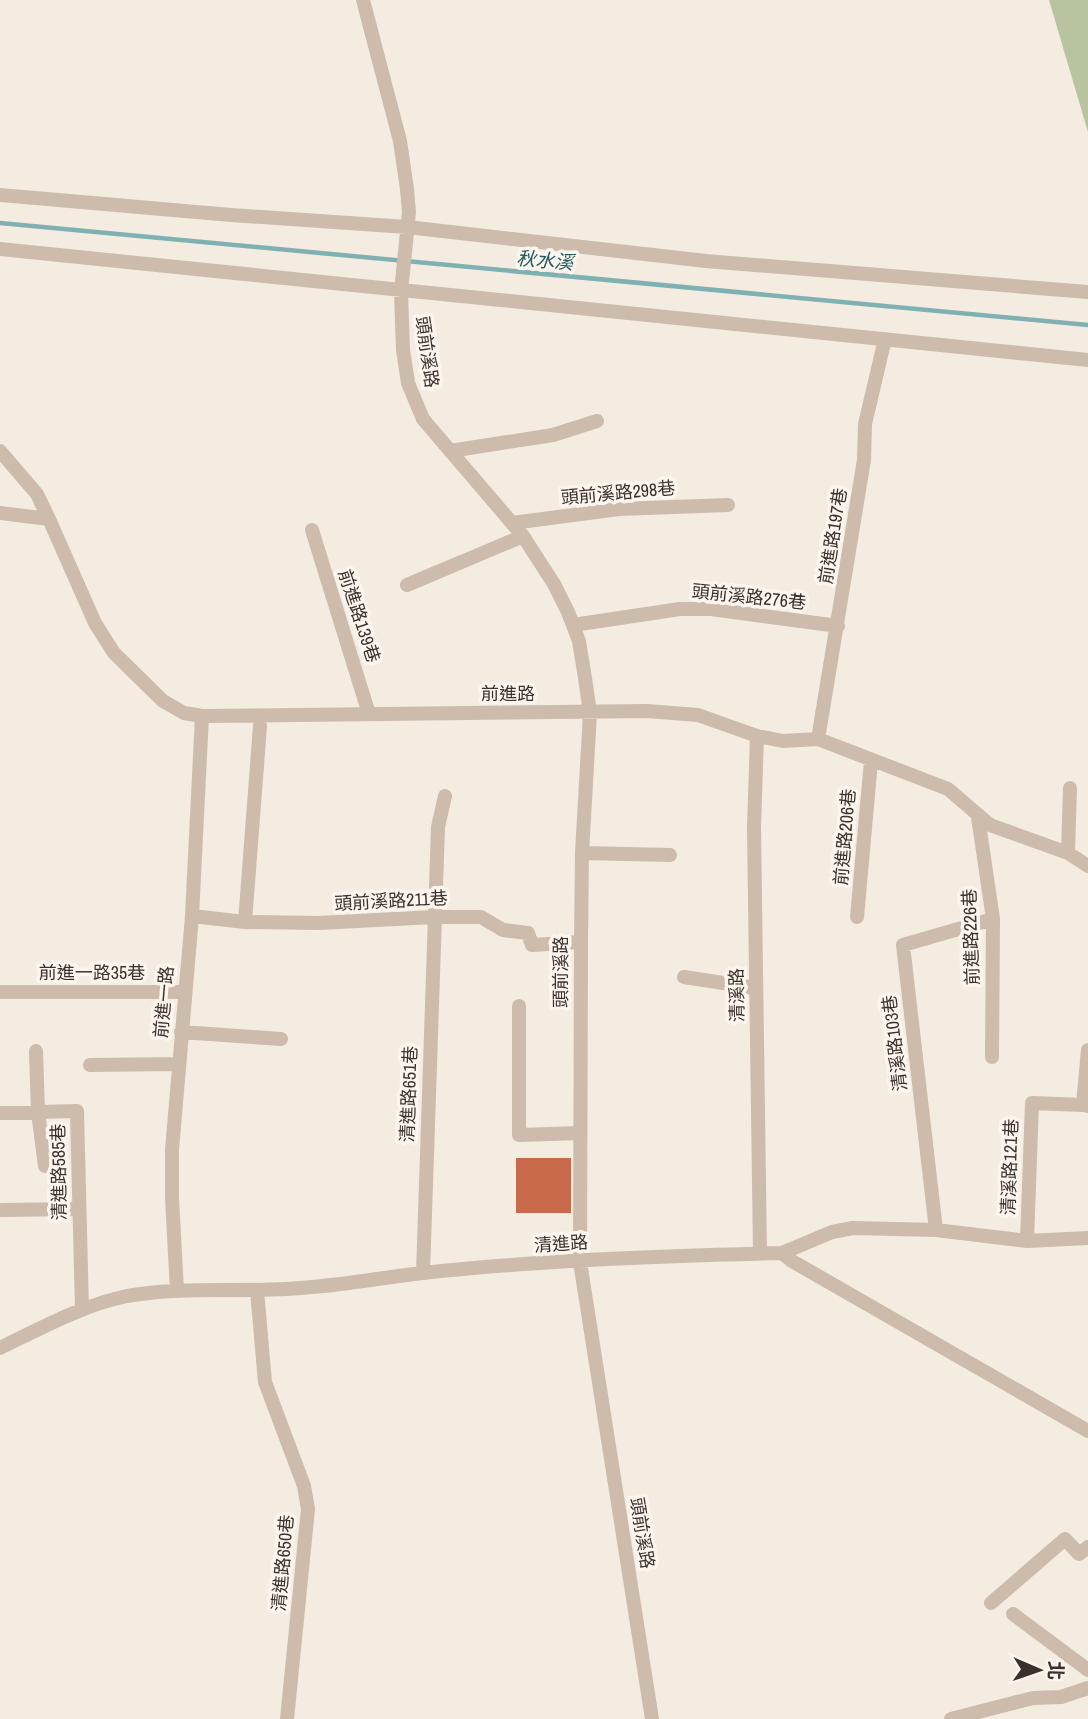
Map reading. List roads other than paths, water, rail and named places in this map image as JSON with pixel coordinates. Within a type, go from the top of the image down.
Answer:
[{"type":"street","points":[[363,0],[400,141],[407,224]]},
{"type":"street","points":[[0,195],[231,215],[407,224],[706,261],[1088,292]]},
{"type":"street","name":"頭前溪路","points":[[407,224],[401,292],[403,350],[408,383],[423,419],[523,536],[554,584],[579,641],[590,713],[580,942],[580,1262],[652,1719]]},
{"type":"street","points":[[0,249],[1088,360]]},
{"type":"street","name":"前進路197巷","points":[[818,739],[864,460],[865,424],[885,340]]},
{"type":"street","points":[[450,451],[553,435],[597,422]]},
{"type":"street","name":"前進路","points":[[0,451],[37,494],[95,623],[114,653],[163,701],[184,713],[202,716],[647,711],[698,715],[757,736],[783,741],[818,739],[948,789],[990,825],[1068,853],[1088,866]]},
{"type":"street","name":"頭前溪路298巷","points":[[512,523],[619,509],[728,505]]},
{"type":"street","points":[[0,513],[49,519]]},
{"type":"street","name":"前進路139巷","points":[[312,530],[369,714]]},
{"type":"street","points":[[407,585],[523,536]]},
{"type":"street","name":"頭前溪路276巷","points":[[573,625],[680,609],[711,609],[838,626]]},
{"type":"street","name":"前進一路","points":[[177,1291],[172,1150],[192,916],[202,716]]},
{"type":"street","points":[[245,922],[260,726]]},
{"type":"street","name":"清溪路","points":[[757,736],[754,828],[760,1253]]},
{"type":"street","name":"前進路206巷","points":[[857,917],[871,761]]},
{"type":"street","points":[[1068,853],[1070,788]]},
{"type":"street","name":"清進路651巷","points":[[424,1273],[434,917],[438,827],[444,796]]},
{"type":"street","name":"前進路226巷","points":[[978,817],[993,919],[992,1056]]},
{"type":"street","points":[[582,853],[670,855]]},
{"type":"street","name":"頭前溪路211巷","points":[[192,916],[245,922],[319,923],[434,917],[486,918],[503,930],[528,933],[532,945],[580,942]]},
{"type":"street","name":"清溪路103巷","points":[[936,1230],[903,945],[993,919]]},
{"type":"street","points":[[684,977],[757,988]]},
{"type":"street","name":"前進一路35巷","points":[[0,992],[184,992]]},
{"type":"street","points":[[519,1006],[519,1135],[580,1133]]},
{"type":"street","points":[[181,1032],[281,1039]]},
{"type":"street","points":[[1086,1105],[1088,1050]]},
{"type":"street","points":[[36,1051],[38,1112],[45,1166]]},
{"type":"street","points":[[90,1065],[178,1064]]},
{"type":"street","name":"清溪路121巷","points":[[1027,1241],[1032,1103],[1086,1105]]},
{"type":"street","name":"清進路585巷","points":[[0,1113],[77,1111],[82,1310]]},
{"type":"street","points":[[2,1210],[79,1209]]},
{"type":"street","points":[[1088,1238],[1027,1241],[936,1230],[853,1228],[832,1232],[782,1253],[1088,1431]]},
{"type":"street","name":"清進路","points":[[0,1348],[82,1310],[128,1296],[177,1291],[257,1291],[312,1287],[424,1273],[580,1262],[782,1253]]},
{"type":"street","name":"清進路650巷","points":[[257,1291],[265,1382],[304,1486],[307,1508],[287,1719]]},
{"type":"street","points":[[991,1603],[1065,1539],[1079,1555],[1088,1547]]},
{"type":"street","points":[[1013,1614],[1088,1670]]},
{"type":"street","points":[[951,1719],[1033,1698],[1060,1697],[1088,1688]]},
{"type":"waterway","name":"秋水溪","points":[[0,223],[1088,325]]}]
